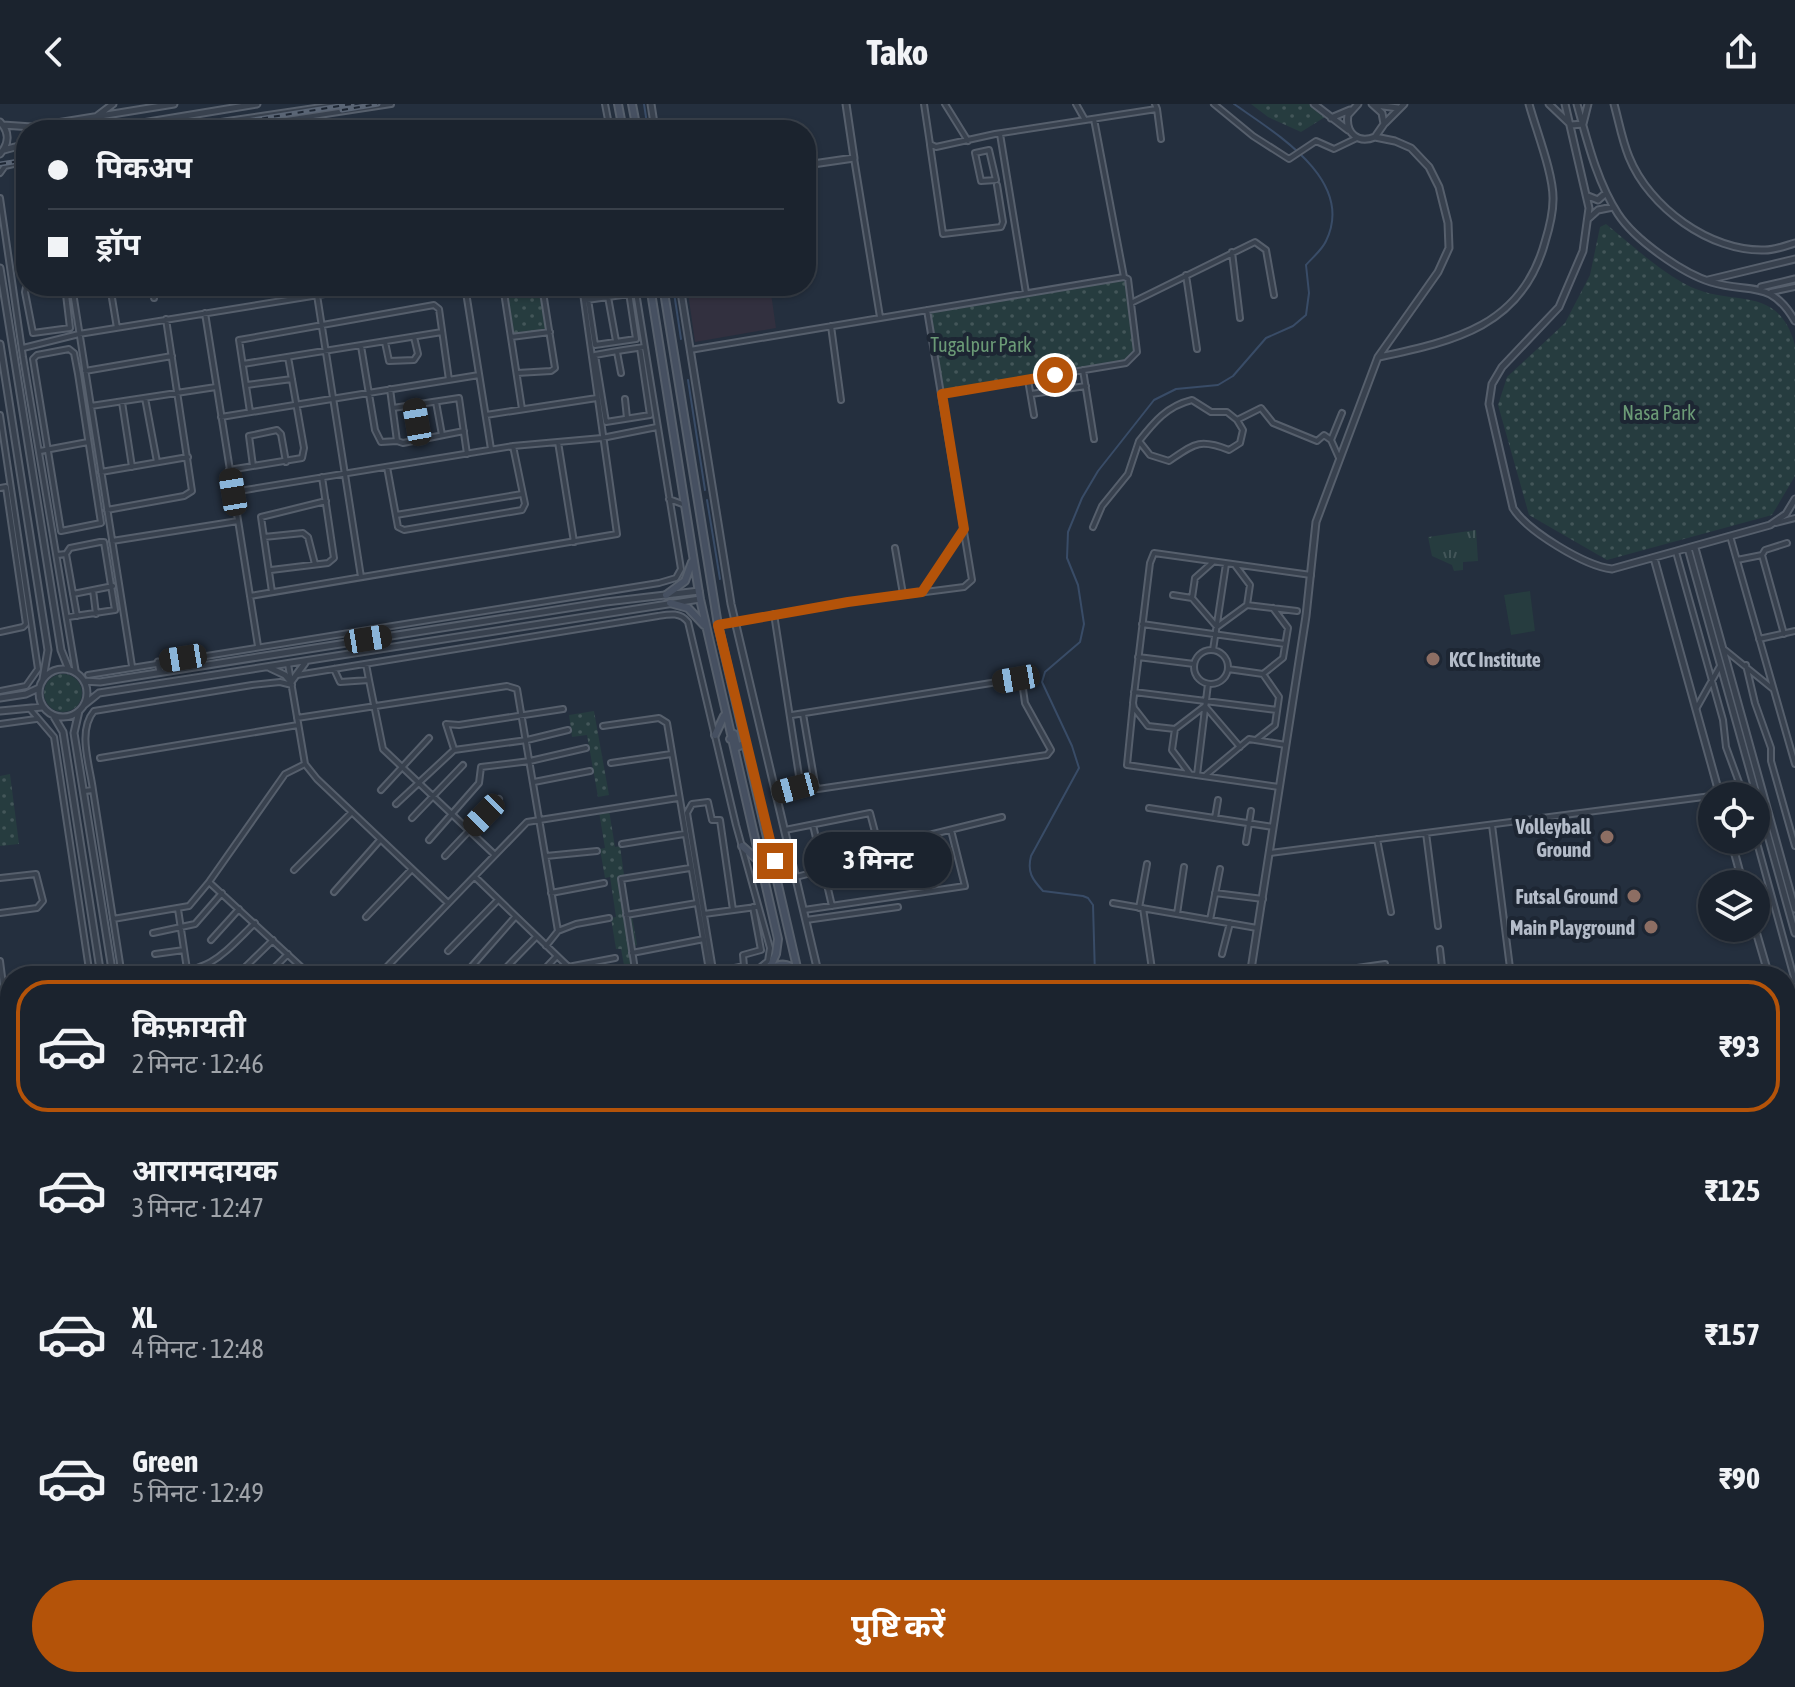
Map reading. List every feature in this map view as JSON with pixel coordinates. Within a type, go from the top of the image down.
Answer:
[{"type":"main road","points":[[652,296],[706,628],[778,939],[770,966]]},
{"type":"main road","points":[[665,296],[718,625],[797,966]]},
{"type":"main road","points":[[676,449],[679,439],[684,438],[692,456]]},
{"type":"main road","points":[[666,595],[685,581],[692,566],[693,554]]},
{"type":"main road","points":[[670,603],[688,608],[706,628]]},
{"type":"main road","points":[[715,735],[725,715]]},
{"type":"main road","points":[[730,739],[734,734],[738,748],[746,743]]},
{"type":"main road","points":[[742,846],[761,863]]},
{"type":"street","points":[[96,117],[113,104]]},
{"type":"street","points":[[77,120],[174,104]]},
{"type":"street","points":[[162,120],[257,104]]},
{"type":"street","points":[[237,120],[345,104]]},
{"type":"street","points":[[286,120],[391,104]]},
{"type":"street","points":[[846,104],[880,317]]},
{"type":"street","points":[[924,104],[943,234],[1001,227],[1001,206],[996,182],[990,152],[977,152],[980,180],[996,182],[1007,178]]},
{"type":"street","points":[[945,104],[968,141]]},
{"type":"street","points":[[1076,104],[1085,120]]},
{"type":"street","points":[[1214,104],[1253,136],[1289,159],[1316,141],[1334,149],[1357,138]]},
{"type":"street","points":[[1314,104],[1357,138],[1369,140],[1401,106]]},
{"type":"street","points":[[1330,118],[1358,104]]},
{"type":"street","points":[[1373,104],[1382,113],[1383,126],[1395,141]]},
{"type":"street","points":[[1373,104],[1401,106]]},
{"type":"street","points":[[1378,357],[1432,346],[1461,336],[1494,316],[1530,283],[1548,232],[1553,198],[1529,104]]},
{"type":"street","points":[[1549,104],[1571,125],[1583,124]]},
{"type":"street","points":[[1565,104],[1587,194],[1588,219],[1583,251],[1559,307],[1502,367],[1492,384],[1490,416],[1513,508],[1520,519],[1589,563],[1612,569],[1795,518]]},
{"type":"street","points":[[1577,104],[1592,154],[1614,207],[1668,260],[1707,281],[1727,287],[1758,287],[1795,279]]},
{"type":"street","points":[[1583,124],[1588,104]]},
{"type":"street","points":[[1614,104],[1629,158],[1639,177],[1660,204],[1678,218],[1712,238],[1742,247],[1766,250],[1795,243]]},
{"type":"street","points":[[930,144],[943,146],[1156,106],[1161,139]]},
{"type":"street","points":[[1349,131],[1347,120],[1350,110]]},
{"type":"street","points":[[942,394],[1126,363],[1134,358],[1137,352],[1128,279],[1124,277],[1094,118]]},
{"type":"street","points":[[2,123],[8,141],[2,152]]},
{"type":"street","points":[[1000,134],[1026,293]]},
{"type":"street","points":[[1252,966],[1311,575],[1316,522],[1378,357],[1438,272],[1449,248],[1448,223],[1429,167],[1411,148],[1375,137]]},
{"type":"street","points":[[1577,150],[1592,154]]},
{"type":"street","points":[[816,164],[854,158]]},
{"type":"street","points":[[1587,194],[1597,200],[1607,192]]},
{"type":"street","points":[[0,198],[23,357],[68,617],[73,672]]},
{"type":"street","points":[[1001,206],[1012,206]]},
{"type":"street","points":[[1588,219],[1598,210],[1614,207]]},
{"type":"street","points":[[1131,303],[1255,242],[1263,245],[1268,256],[1274,295]]},
{"type":"street","points":[[1232,252],[1240,318]]},
{"type":"street","points":[[1707,281],[1795,259]]},
{"type":"street","points":[[0,268],[61,650],[73,672],[84,681],[100,682],[606,602],[666,595],[700,595]]},
{"type":"street","points":[[1186,275],[1197,349]]},
{"type":"street","points":[[690,350],[1124,277]]},
{"type":"street","points":[[1758,287],[1781,300],[1795,321]]},
{"type":"street","points":[[1771,292],[1795,287]]},
{"type":"street","points":[[26,296],[31,331],[52,332],[71,326],[66,296]]},
{"type":"street","points":[[73,296],[132,666]]},
{"type":"street","points":[[112,296],[117,328]]},
{"type":"street","points":[[23,348],[79,334],[311,296]]},
{"type":"street","points":[[317,296],[361,577]]},
{"type":"street","points":[[467,296],[491,450]]},
{"type":"street","points":[[505,296],[522,409]]},
{"type":"street","points":[[517,373],[551,371],[555,368],[544,296]]},
{"type":"street","points":[[250,596],[614,536],[618,531],[602,438],[585,296]]},
{"type":"street","points":[[586,300],[615,296]]},
{"type":"street","points":[[586,300],[595,345],[636,339],[629,296]]},
{"type":"street","points":[[88,675],[671,580],[680,573],[636,296]]},
{"type":"street","points":[[682,296],[735,622],[817,966]]},
{"type":"street","points":[[608,297],[616,341]]},
{"type":"street","points":[[250,412],[239,343],[242,339],[321,323],[434,305],[439,309],[449,380]]},
{"type":"street","points":[[718,625],[964,587],[972,580],[927,309]]},
{"type":"street","points":[[205,313],[258,646]]},
{"type":"street","points":[[107,510],[189,495],[192,488],[166,319]]},
{"type":"street","points":[[831,326],[841,400]]},
{"type":"street","points":[[52,332],[52,341]]},
{"type":"street","points":[[243,364],[442,332]]},
{"type":"street","points":[[511,337],[550,332]]},
{"type":"street","points":[[385,342],[389,361],[414,360],[418,354],[414,337]]},
{"type":"street","points":[[0,344],[48,650],[39,688],[43,708]]},
{"type":"street","points":[[361,346],[368,393],[381,442],[403,443],[464,431]]},
{"type":"street","points":[[642,347],[595,355],[606,422],[653,414]]},
{"type":"street","points":[[73,351],[88,442],[101,523],[61,531],[33,359],[37,355],[73,351]]},
{"type":"street","points":[[617,351],[621,373]]},
{"type":"street","points":[[85,371],[172,356]]},
{"type":"street","points":[[18,377],[23,357]]},
{"type":"street","points":[[229,470],[298,460],[303,454],[288,357]]},
{"type":"street","points":[[1083,370],[1094,439]]},
{"type":"street","points":[[221,417],[479,375]]},
{"type":"street","points":[[246,386],[292,379]]},
{"type":"street","points":[[1028,380],[1034,415]]},
{"type":"street","points":[[1031,394],[1086,386]]},
{"type":"street","points":[[91,406],[216,387]]},
{"type":"street","points":[[390,389],[397,441]]},
{"type":"street","points":[[145,398],[157,462]]},
{"type":"street","points":[[393,408],[459,398],[467,454]]},
{"type":"street","points":[[486,415],[597,398]]},
{"type":"street","points":[[625,399],[627,418]]},
{"type":"street","points":[[1093,527],[1102,506],[1128,474],[1139,441],[1156,420],[1176,404],[1192,400],[1211,412],[1227,412],[1243,430],[1240,443],[1229,450],[1209,442],[1195,444],[1169,461],[1150,455],[1139,441]]},
{"type":"street","points":[[122,401],[132,467]]},
{"type":"street","points":[[436,402],[442,435]]},
{"type":"street","points":[[414,405],[420,438]]},
{"type":"street","points":[[1237,420],[1261,408],[1273,423],[1317,441],[1324,435],[1331,440],[1339,458]]},
{"type":"street","points":[[1331,440],[1342,413]]},
{"type":"street","points":[[0,415],[26,624],[0,632]]},
{"type":"street","points":[[233,492],[513,446],[602,438],[657,427]]},
{"type":"street","points":[[253,466],[249,436],[277,430],[281,434],[286,462]]},
{"type":"street","points":[[40,451],[88,442]]},
{"type":"street","points":[[558,442],[574,542]]},
{"type":"street","points":[[387,467],[398,527],[404,530],[522,510],[525,504],[513,446]]},
{"type":"street","points":[[101,472],[188,457]]},
{"type":"street","points":[[271,570],[328,563],[334,558],[322,477]]},
{"type":"street","points":[[0,488],[6,487],[19,562]]},
{"type":"street","points":[[698,506],[713,493]]},
{"type":"street","points":[[396,515],[522,494]]},
{"type":"street","points":[[669,499],[685,505]]},
{"type":"street","points":[[1770,525],[1786,514],[1795,499]]},
{"type":"street","points":[[272,592],[262,515],[326,501]]},
{"type":"street","points":[[0,509],[8,508]]},
{"type":"street","points":[[112,541],[238,521]]},
{"type":"street","points":[[922,592],[964,529]]},
{"type":"street","points":[[263,537],[303,533],[308,537],[315,564]]},
{"type":"street","points":[[1730,536],[1795,764]]},
{"type":"street","points":[[68,617],[96,614],[115,610],[104,542],[70,548],[66,554],[77,616]]},
{"type":"street","points":[[1737,560],[1762,555],[1765,550],[1787,543]]},
{"type":"street","points":[[895,548],[903,594]]},
{"type":"street","points":[[1692,548],[1795,909]]},
{"type":"street","points":[[1692,548],[1795,933]]},
{"type":"street","points":[[1676,552],[1723,720],[1726,747],[1739,782]]},
{"type":"street","points":[[1279,787],[1127,765],[1142,624],[1154,553],[1311,575]]},
{"type":"street","points":[[57,555],[66,554]]},
{"type":"street","points":[[1762,555],[1784,634]]},
{"type":"street","points":[[1654,558],[1716,782]]},
{"type":"street","points":[[1192,598],[1195,578],[1213,562]]},
{"type":"street","points":[[1213,650],[1226,564]]},
{"type":"street","points":[[1235,565],[1250,585],[1247,605]]},
{"type":"street","points":[[0,691],[26,686],[37,671],[20,571]]},
{"type":"street","points":[[73,594],[113,586]]},
{"type":"street","points":[[93,590],[96,614]]},
{"type":"street","points":[[599,592],[606,602]]},
{"type":"street","points":[[53,715],[71,716],[99,693],[670,603],[700,595]]},
{"type":"street","points":[[1173,595],[1192,598],[1217,627]]},
{"type":"street","points":[[54,601],[64,600]]},
{"type":"street","points":[[28,605],[41,603]]},
{"type":"street","points":[[1217,627],[1247,605],[1297,611]]},
{"type":"street","points":[[1228,669],[1263,674],[1283,658],[1288,628],[1273,608]]},
{"type":"street","points":[[295,675],[676,614],[688,622],[756,906],[770,948],[768,961],[762,966]]},
{"type":"street","points":[[774,614],[800,782],[797,787],[775,793]]},
{"type":"street","points":[[1142,624],[1285,644]]},
{"type":"street","points":[[1759,639],[1795,631]]},
{"type":"street","points":[[1723,648],[1773,689]]},
{"type":"street","points":[[1213,650],[1225,657],[1228,669],[1221,681],[1208,684],[1197,677],[1194,664],[1201,653],[1213,650]]},
{"type":"street","points":[[1138,657],[1194,664]]},
{"type":"street","points":[[291,684],[303,665],[310,661]]},
{"type":"street","points":[[158,662],[160,672]]},
{"type":"street","points":[[288,664],[305,764],[448,903]]},
{"type":"street","points":[[366,664],[383,749],[495,855]]},
{"type":"street","points":[[1696,709],[1721,664]]},
{"type":"street","points":[[1746,665],[1771,748],[1771,761],[1795,846]]},
{"type":"street","points":[[265,668],[279,671],[291,684]]},
{"type":"street","points":[[334,669],[340,682],[369,680]]},
{"type":"street","points":[[43,679],[55,670],[73,672]]},
{"type":"street","points":[[1256,740],[1275,725],[1279,697],[1263,674]]},
{"type":"street","points":[[792,715],[1016,679],[1022,682],[1025,703],[1051,750],[1047,755],[818,789],[803,714]]},
{"type":"street","points":[[84,681],[87,693],[74,733],[111,966]]},
{"type":"street","points":[[120,966],[85,734],[88,720],[94,711],[252,685],[291,684]]},
{"type":"street","points":[[1197,775],[1208,684]]},
{"type":"street","points":[[297,718],[513,687],[519,692],[558,931]]},
{"type":"street","points":[[0,698],[26,694],[39,688]]},
{"type":"street","points":[[1134,692],[1277,710]]},
{"type":"street","points":[[1133,703],[1148,726],[1175,729]]},
{"type":"street","points":[[1190,774],[1172,750],[1175,729],[1206,703]]},
{"type":"street","points":[[1206,703],[1240,747]]},
{"type":"street","points":[[29,706],[36,719],[53,734],[88,966]]},
{"type":"street","points":[[0,711],[29,706],[43,708],[53,715],[63,732],[99,966]]},
{"type":"street","points":[[454,750],[446,724],[523,717],[563,709]]},
{"type":"street","points":[[603,726],[662,718],[667,723],[708,966]]},
{"type":"street","points":[[0,724],[36,719]]},
{"type":"street","points":[[100,758],[298,725]]},
{"type":"street","points":[[396,804],[454,750],[527,740],[568,730]]},
{"type":"street","points":[[381,790],[429,738]]},
{"type":"street","points":[[1204,776],[1249,739],[1286,745]]},
{"type":"street","points":[[429,840],[480,781],[481,767],[530,761],[586,748]]},
{"type":"street","points":[[611,763],[671,754]]},
{"type":"street","points":[[113,919],[189,906],[285,774],[305,764]]},
{"type":"street","points":[[412,818],[463,765]]},
{"type":"street","points":[[534,783],[590,771]]},
{"type":"street","points":[[83,791],[93,790]]},
{"type":"street","points":[[62,793],[72,792]]},
{"type":"street","points":[[388,966],[524,824],[678,798]]},
{"type":"street","points":[[1270,853],[1698,798]]},
{"type":"street","points":[[445,856],[499,799]]},
{"type":"street","points":[[1215,818],[1218,800]]},
{"type":"street","points":[[712,966],[687,813],[692,804],[706,801],[712,820],[720,820],[733,910]]},
{"type":"street","points":[[1149,808],[1273,827]]},
{"type":"street","points":[[1246,842],[1251,811]]},
{"type":"street","points":[[294,870],[352,812]]},
{"type":"street","points":[[785,830],[867,812],[871,815],[885,870]]},
{"type":"street","points":[[880,847],[1002,817]]},
{"type":"street","points":[[813,825],[832,906]]},
{"type":"street","points":[[1492,825],[1510,966]]},
{"type":"street","points":[[804,910],[965,886],[951,830]]},
{"type":"street","points":[[1426,833],[1438,926]]},
{"type":"street","points":[[622,844],[684,834]]},
{"type":"street","points":[[1377,839],[1391,912]]},
{"type":"street","points":[[334,892],[380,840]]},
{"type":"street","points":[[546,856],[597,851]]},
{"type":"street","points":[[776,869],[791,854]]},
{"type":"street","points":[[1760,854],[1791,966]]},
{"type":"street","points":[[1147,864],[1141,908],[1151,966]]},
{"type":"street","points":[[1177,914],[1184,867]]},
{"type":"street","points":[[634,966],[622,878],[690,868]]},
{"type":"street","points":[[1210,920],[1220,869]]},
{"type":"street","points":[[366,917],[411,870]]},
{"type":"street","points":[[796,877],[823,870]]},
{"type":"street","points":[[0,878],[36,874],[43,901],[37,908],[0,913]]},
{"type":"street","points":[[475,877],[567,966]]},
{"type":"street","points":[[209,882],[301,966]]},
{"type":"street","points":[[551,893],[604,883]]},
{"type":"street","points":[[153,933],[195,924],[222,893]]},
{"type":"street","points":[[1215,893],[1263,899]]},
{"type":"street","points":[[448,951],[498,900]]},
{"type":"street","points":[[626,915],[697,903]]},
{"type":"street","points":[[1113,903],[1258,928]]},
{"type":"street","points":[[704,914],[756,906]]},
{"type":"street","points":[[744,966],[743,955],[761,950],[756,906]]},
{"type":"street","points":[[806,920],[898,907]]},
{"type":"street","points":[[178,909],[187,966]]},
{"type":"street","points":[[211,940],[239,909]]},
{"type":"street","points":[[472,966],[516,917]]},
{"type":"street","points":[[546,946],[558,931],[609,918]]},
{"type":"street","points":[[208,966],[255,923]]},
{"type":"street","points":[[1222,954],[1230,923]]},
{"type":"street","points":[[508,966],[536,937]]},
{"type":"street","points":[[632,953],[704,939]]},
{"type":"street","points":[[246,966],[273,940]]},
{"type":"street","points":[[1759,942],[1766,966]]},
{"type":"street","points":[[1440,949],[1442,966]]},
{"type":"street","points":[[155,954],[184,950]]},
{"type":"street","points":[[276,966],[288,954]]},
{"type":"street","points":[[548,966],[557,956]]},
{"type":"street","points":[[573,966],[615,958]]},
{"type":"shaded area","points":[[688,296],[771,296],[776,328],[695,342]]},
{"type":"green space","points":[[1251,104],[1309,104],[1325,117],[1301,132],[1268,117]]},
{"type":"green space","name":"Nasa Park","points":[[1606,224],[1657,266],[1691,287],[1766,305],[1778,313],[1795,345],[1795,476],[1772,515],[1607,560],[1529,515],[1498,405],[1507,377],[1565,323],[1590,275],[1600,227]]},
{"type":"green space","name":"Tugalpur Park","points":[[1124,277],[1128,279],[1137,352],[1126,363],[942,394],[927,309]]},
{"type":"green space","points":[[507,296],[542,296],[547,330],[513,335]]},
{"type":"green space","points":[[1476,530],[1478,561],[1463,562],[1463,570],[1454,571],[1452,565],[1432,556],[1428,537]]},
{"type":"green space","points":[[1530,591],[1535,631],[1511,635],[1504,595]]},
{"type":"green space","points":[[63,674],[77,679],[82,693],[77,707],[63,712],[49,707],[44,693],[49,679]]},
{"type":"green space","points":[[594,711],[609,795],[598,797],[587,735],[572,737],[569,715]]},
{"type":"green space","points":[[10,774],[19,844],[0,846],[0,776]]},
{"type":"green space","points":[[609,810],[615,847],[620,846],[624,875],[620,876],[627,916],[632,916],[637,945],[633,946],[636,966],[624,966],[621,949],[616,949],[611,918],[616,917],[610,877],[605,878],[600,849],[605,848],[599,812]]},
{"type":"waterway","points":[[644,104],[646,120]]},
{"type":"waterway","points":[[1095,966],[1093,905],[1083,896],[1043,891],[1030,871],[1031,856],[1079,768],[1042,682],[1045,672],[1080,642],[1084,624],[1078,585],[1067,558],[1068,532],[1082,498],[1098,471],[1154,400],[1176,389],[1218,385],[1233,376],[1266,338],[1293,326],[1306,315],[1309,293],[1306,265],[1326,241],[1332,219],[1330,198],[1321,178],[1307,160],[1234,104]]},
{"type":"waterway","points":[[675,296],[681,339]]},
{"type":"waterway","points":[[688,380],[705,490]]},
{"type":"waterway","points":[[707,500],[720,579]]},
{"type":"railway","points":[[253,120],[352,104]]},
{"type":"railway","points":[[342,110],[378,104]]},
{"type":"railway","points":[[0,164],[16,162]]},
{"type":"place","name":"KCC Institute","points":[[1433,659]]},
{"type":"place","name":"Volleyball Ground","points":[[1607,837]]},
{"type":"place","name":"Futsal Ground","points":[[1634,896]]},
{"type":"place","name":"Main Playground","points":[[1651,927]]},
{"type":"route","points":[[775,861],[718,625],[922,592],[964,529],[942,394],[1055,375]]}]
